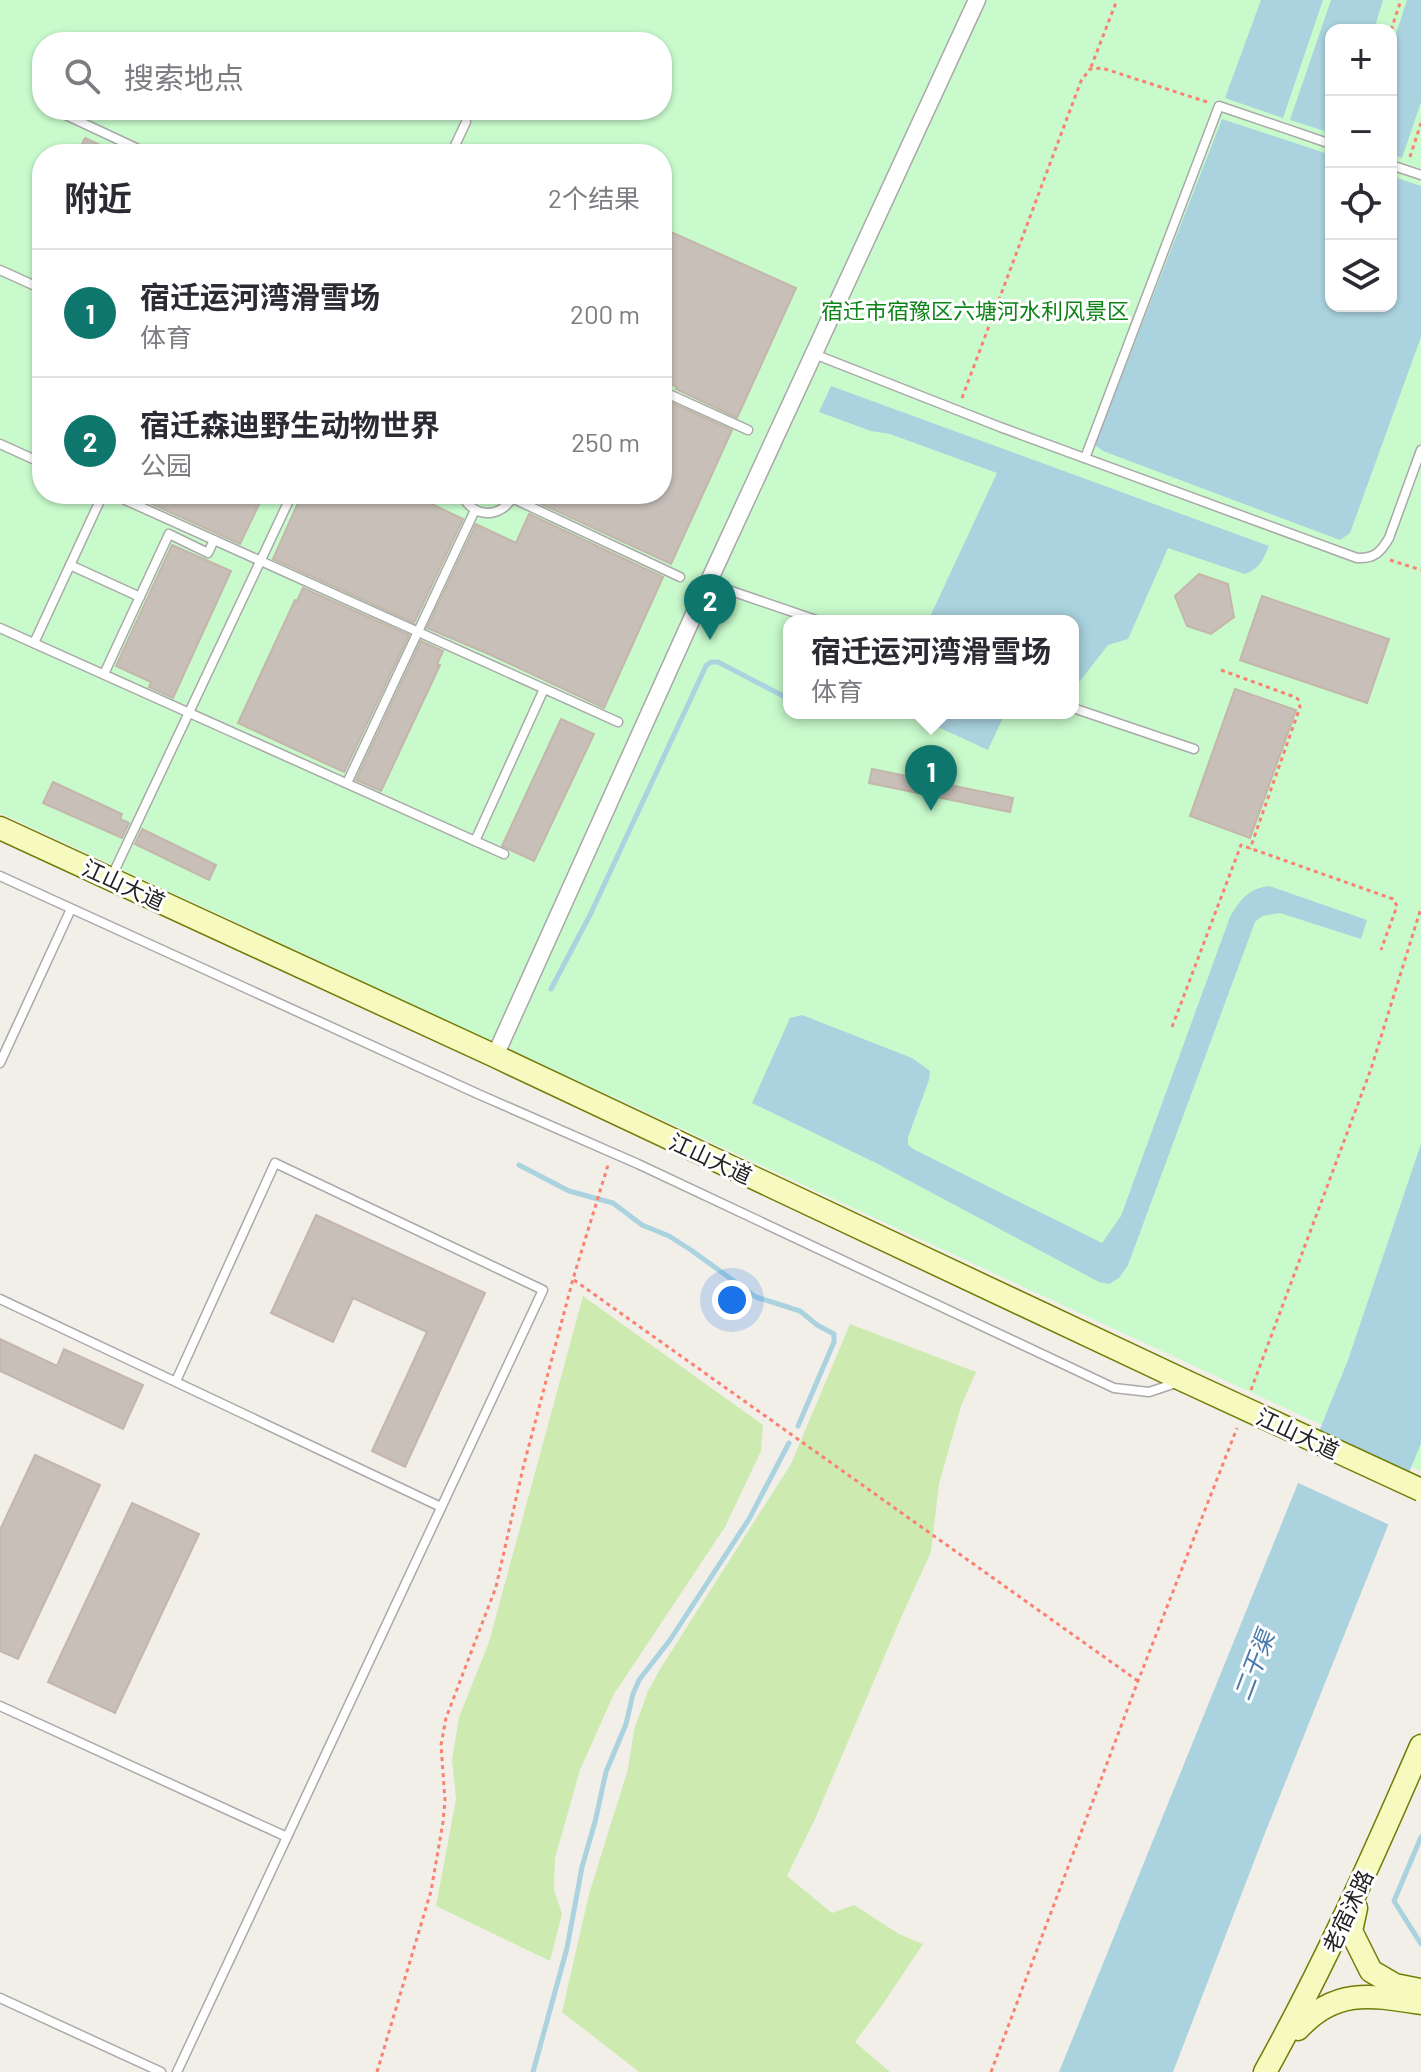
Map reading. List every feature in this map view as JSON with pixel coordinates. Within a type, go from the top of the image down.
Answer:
[{"type":"main road","name":"江山大道","points":[[0,828],[1421,1490]]},
{"type":"main road","name":"老宿沭路","points":[[1266,2072],[1304,2002],[1362,1881],[1421,1746]]},
{"type":"main road","points":[[1362,1881],[1351,1931],[1371,1971],[1395,1985]]},
{"type":"main road","points":[[1304,2002],[1343,1986],[1371,1983],[1421,1990]]},
{"type":"main road","points":[[1266,2072],[1312,2013],[1330,2003],[1358,1997],[1421,2003]]},
{"type":"street","points":[[495,1056],[708,583],[977,0]]},
{"type":"lane","points":[[1085,458],[1219,106],[1325,142]]},
{"type":"lane","points":[[76,120],[128,144]]},
{"type":"lane","points":[[456,144],[466,122]]},
{"type":"lane","points":[[1397,167],[1421,175]]},
{"type":"lane","points":[[0,270],[32,284]]},
{"type":"lane","points":[[814,354],[1357,558],[1368,558],[1383,550],[1421,450]]},
{"type":"lane","points":[[672,396],[748,430]]},
{"type":"lane","points":[[0,444],[32,458]]},
{"type":"lane","points":[[34,643],[98,504]]},
{"type":"lane","points":[[134,504],[618,722]]},
{"type":"lane","points":[[111,878],[287,504]]},
{"type":"lane","points":[[468,504],[487,514],[504,509],[507,504]]},
{"type":"lane","points":[[529,504],[680,577]]},
{"type":"lane","points":[[347,783],[475,510]]},
{"type":"lane","points":[[104,674],[169,534],[208,553],[214,540]]},
{"type":"lane","points":[[70,565],[140,597]]},
{"type":"lane","points":[[708,583],[801,615]]},
{"type":"lane","points":[[0,628],[504,854]]},
{"type":"lane","points":[[475,841],[544,689]]},
{"type":"lane","points":[[1079,710],[1194,749]]},
{"type":"lane","points":[[0,876],[612,1153],[1114,1388],[1149,1392],[1185,1381]]},
{"type":"lane","points":[[0,1063],[71,909]]},
{"type":"lane","points":[[176,1381],[275,1163],[543,1290],[177,2072]]},
{"type":"lane","points":[[0,1299],[441,1507]]},
{"type":"lane","points":[[0,1706],[287,1837]]},
{"type":"lane","points":[[0,1998],[161,2072]]},
{"type":"path","points":[[958,410],[1081,81],[1090,69],[1117,0]]},
{"type":"path","points":[[1393,24],[1401,0]]},
{"type":"path","points":[[1090,69],[1102,68],[1219,106]]},
{"type":"path","points":[[1405,170],[1421,123]]},
{"type":"path","points":[[1375,555],[1421,570]]},
{"type":"path","points":[[1221,670],[1292,696],[1298,699],[1300,707],[1250,849]]},
{"type":"path","points":[[1172,1027],[1241,845],[1393,899],[1397,906],[1381,950]]},
{"type":"path","points":[[1249,1395],[1371,1069],[1421,908]]},
{"type":"path","points":[[377,2072],[431,1891],[445,1800],[441,1745],[446,1718],[496,1587],[523,1468],[573,1279],[612,1153]]},
{"type":"path","points":[[573,1279],[1138,1681]]},
{"type":"path","points":[[991,2072],[1238,1425]]},
{"type":"green space","name":"宿迁市宿豫区六塘河水利风景区","points":[[0,0],[1421,0],[1421,1471],[0,813]]},
{"type":"green space","points":[[583,1296],[763,1425],[761,1451],[725,1527],[614,1694],[580,1770],[555,1858],[554,1889],[562,1914],[550,1961],[436,1906],[456,1799],[452,1760],[459,1717],[489,1642]]},
{"type":"green space","points":[[850,1324],[976,1372],[961,1406],[939,1484],[931,1552],[787,1876],[832,1913],[854,1905],[899,1934],[923,1944],[855,2042],[890,2072],[639,2072],[562,2012],[589,1894],[628,1769],[634,1730],[648,1691],[660,1669],[791,1464]]},
{"type":"water","points":[[1261,0],[1323,0],[1283,118],[1225,98]]},
{"type":"water","points":[[1331,0],[1383,0],[1376,24],[1325,24],[1325,131],[1290,120]]},
{"type":"water","points":[[1407,0],[1421,0],[1421,102],[1402,158],[1397,156],[1397,31]]},
{"type":"water","points":[[1222,119],[1325,153],[1325,312],[1397,312],[1397,178],[1421,186],[1421,337],[1350,533],[1340,540],[1103,451],[1095,445]]},
{"type":"water","points":[[831,386],[1269,546],[1260,563],[1245,574],[1168,548],[1128,639],[1108,645],[1079,681],[1079,615],[931,615],[997,473],[819,412]]},
{"type":"water","points":[[921,719],[1002,719],[988,750]]},
{"type":"water","points":[[1269,886],[1367,920],[1361,939],[1280,913],[1262,916],[1255,922],[1128,1265],[1119,1278],[1109,1284],[1099,1282],[878,1164],[752,1103],[790,1018],[802,1015],[912,1058],[930,1071],[908,1145],[1102,1243],[1121,1216],[1230,917],[1246,896],[1256,889]]},
{"type":"water","name":"二干渠","points":[[1421,1144],[1421,1443],[1173,2072],[1059,2072],[1348,1360]]},
{"type":"pier","points":[[1314,1432],[1412,1476],[1392,1526],[1294,1481]]},
{"type":"building","points":[[85,138],[98,144],[82,144]]},
{"type":"building","points":[[672,232],[796,288],[737,418],[672,385]]},
{"type":"building","points":[[672,403],[732,430],[671,564],[541,504],[672,504]]},
{"type":"building","points":[[152,504],[259,504],[240,544]]},
{"type":"building","points":[[298,504],[432,504],[463,519],[414,623],[273,559]]},
{"type":"building","points":[[529,514],[663,577],[604,708],[427,628],[476,524],[516,543]]},
{"type":"building","points":[[172,545],[231,571],[173,698],[149,687],[151,682],[116,666]]},
{"type":"building","points":[[1199,574],[1228,584],[1234,617],[1211,634],[1187,626],[1175,596]]},
{"type":"building","points":[[303,588],[409,635],[344,772],[238,723]]},
{"type":"building","points":[[1262,596],[1389,639],[1367,703],[1240,660]]},
{"type":"building","points":[[421,641],[443,651],[437,664],[440,665],[381,791],[356,780]]},
{"type":"building","points":[[1235,689],[1296,710],[1250,838],[1190,816]]},
{"type":"building","points":[[561,719],[594,734],[534,861],[502,846]]},
{"type":"building","points":[[872,769],[1013,798],[1010,812],[869,783]]},
{"type":"building","points":[[53,782],[122,814],[120,819],[129,823],[122,838],[43,803]]},
{"type":"building","points":[[142,829],[216,865],[209,880],[135,844]]},
{"type":"building","points":[[316,1215],[485,1293],[405,1467],[372,1451],[427,1332],[353,1298],[333,1342],[271,1313]]},
{"type":"building","points":[[0,1339],[57,1366],[64,1349],[143,1385],[123,1429],[0,1371]]},
{"type":"building","points":[[35,1455],[100,1485],[18,1659],[0,1651],[0,1530]]},
{"type":"building","points":[[132,1503],[199,1534],[115,1713],[48,1682]]},
{"type":"waterway","points":[[551,989],[590,915],[706,666],[718,662],[783,696]]},
{"type":"waterway","points":[[519,1165],[569,1191],[613,1203],[642,1225],[669,1236],[691,1250],[756,1297],[800,1311],[834,1334],[834,1342],[798,1426]]},
{"type":"waterway","points":[[533,2072],[567,1948],[582,1867],[606,1772],[626,1724],[633,1694],[639,1680],[670,1640],[749,1519],[789,1443]]},
{"type":"waterway","points":[[1421,1837],[1394,1901],[1421,1944]]},
{"type":"place","name":"宿迁森迪野生动物世界","points":[[710,640]]},
{"type":"place","name":"宿迁运河湾滑雪场","points":[[931,811]]}]
